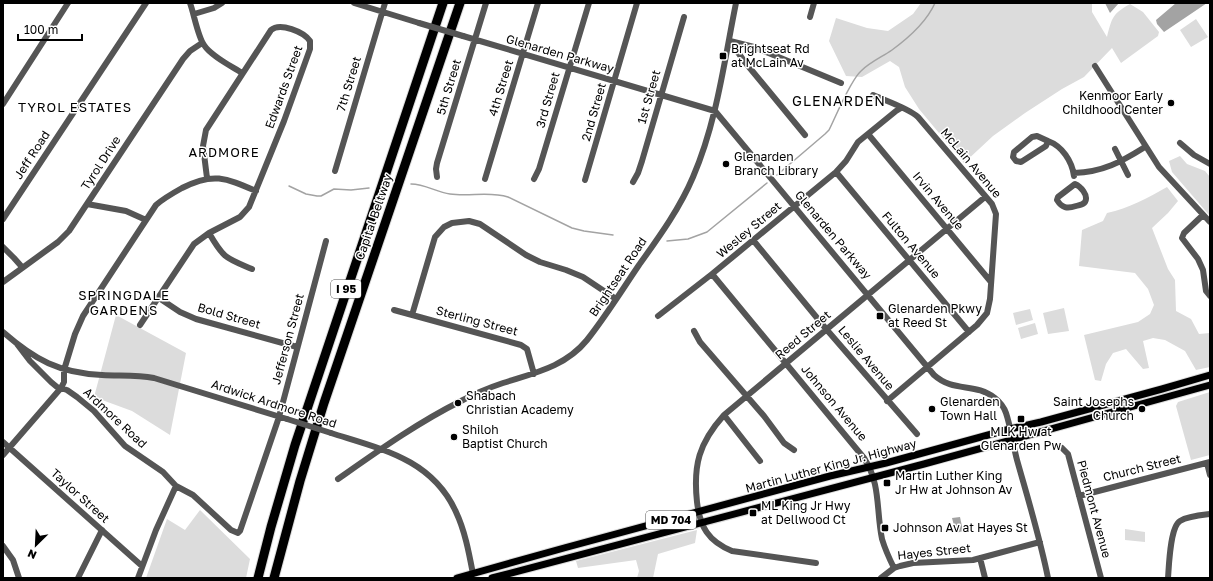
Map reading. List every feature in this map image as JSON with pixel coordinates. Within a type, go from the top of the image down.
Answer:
[{"type":"highway","name":"Capital Beltway","points":[[258,578],[297,438],[443,3]]},
{"type":"highway","name":"Capital Beltway","points":[[274,578],[300,481],[322,411],[460,3]]},
{"type":"main road","name":"Martin Luther King Jr. Highway","points":[[457,578],[474,576],[564,548],[1041,422],[1210,375]]},
{"type":"main road","name":"Martin Luther King Jr. Highway","points":[[496,577],[1012,440],[1210,385]]},
{"type":"main road","points":[[1159,390],[1164,398]]},
{"type":"street","points":[[3,104],[68,3]]},
{"type":"street","name":"Jeff Road","points":[[3,219],[146,3]]},
{"type":"street","points":[[190,3],[202,43],[211,53],[242,73]]},
{"type":"street","points":[[194,14],[214,8],[222,3]]},
{"type":"street","name":"Glenarden Parkway","points":[[354,3],[715,111],[938,378],[955,386],[979,390],[995,398],[1004,409],[1040,542],[1048,578]]},
{"type":"street","name":"7th Street","points":[[335,171],[385,3]]},
{"type":"street","name":"5th Street","points":[[437,177],[437,163],[486,3]]},
{"type":"street","name":"4th Street","points":[[485,179],[538,3]]},
{"type":"street","name":"3rd Street","points":[[534,179],[538,172],[588,3]]},
{"type":"street","name":"2nd Street","points":[[585,180],[637,3]]},
{"type":"street","name":"Brightseat Road","points":[[338,479],[423,422],[462,400],[494,386],[534,374],[562,362],[578,350],[594,332],[664,228],[686,192],[702,152],[715,111],[730,42],[736,3]]},
{"type":"street","points":[[810,17],[814,3]]},
{"type":"street","name":"1st Street","points":[[633,182],[640,168],[684,17]]},
{"type":"street","name":"Edwards Street","points":[[140,325],[190,249],[197,241],[240,217],[249,207],[310,49],[310,41],[305,36],[286,27],[278,26],[271,30],[204,134],[203,146],[207,178]]},
{"type":"street","points":[[730,42],[747,45],[842,83]]},
{"type":"street","points":[[730,42],[805,135]]},
{"type":"street","name":"Tyrol Drive","points":[[3,282],[64,236],[87,204],[183,59],[190,51],[202,43]]},
{"type":"street","points":[[1095,66],[1145,147],[1166,175],[1210,222]]},
{"type":"street","name":"McLain Avenue","points":[[873,95],[908,110],[921,120],[994,208],[996,214],[990,299],[987,313],[969,332],[887,401]]},
{"type":"street","name":"Wesley Street","points":[[658,316],[712,274],[836,172],[846,161],[856,144],[901,108]]},
{"type":"street","name":"Irvin Avenue","points":[[868,134],[991,282]]},
{"type":"street","points":[[1048,141],[1046,146],[1021,162],[1016,161],[1013,157],[1014,152],[1032,138],[1037,136],[1048,141],[1061,149],[1068,159],[1074,174],[1075,184]]},
{"type":"street","points":[[1180,143],[1194,155],[1210,164]]},
{"type":"street","points":[[1074,174],[1095,171],[1121,162],[1145,147]]},
{"type":"street","points":[[1115,149],[1128,176]]},
{"type":"street","name":"Fulton Avenue","points":[[836,172],[969,332]]},
{"type":"street","points":[[3,455],[61,388],[64,382],[64,370],[83,316],[156,205],[167,196],[191,183],[214,177],[228,180],[256,191]]},
{"type":"street","points":[[1075,184],[1082,188],[1086,200],[1082,204],[1064,208],[1057,200],[1058,197],[1075,184]]},
{"type":"street","name":"Reed Street","points":[[816,563],[732,550],[718,544],[710,537],[702,523],[699,512],[695,482],[702,448],[709,434],[724,415],[984,197]]},
{"type":"street","points":[[87,204],[126,211],[146,220]]},
{"type":"street","points":[[1203,215],[1184,233],[1182,238],[1198,259],[1203,270],[1206,291],[1210,296]]},
{"type":"street","points":[[412,315],[435,237],[448,225],[463,221],[480,224],[529,257],[583,277],[616,299]]},
{"type":"street","points":[[210,233],[225,257],[252,269]]},
{"type":"street","name":"Leslie Avenue","points":[[753,240],[887,401],[917,434]]},
{"type":"street","name":"Jefferson Street","points":[[239,533],[279,417],[326,241]]},
{"type":"street","points":[[3,247],[22,268]]},
{"type":"street","name":"Johnson Avenue","points":[[712,274],[867,462],[874,477],[882,538],[886,552],[894,568]]},
{"type":"street","name":"Bold Street","points":[[159,298],[180,312],[196,319],[297,347]]},
{"type":"street","name":"Sterling Street","points":[[394,310],[521,345],[527,349],[534,374]]},
{"type":"street","points":[[694,331],[700,342],[771,425],[783,442],[794,450]]},
{"type":"street","name":"Ardwick Ardmore Road","points":[[3,332],[40,360],[64,370],[92,374],[137,375],[154,378],[381,449],[413,463],[426,472],[450,500],[457,514],[474,576]]},
{"type":"street","name":"Ardmore Road","points":[[17,344],[45,377],[84,402],[126,446],[164,472],[176,486],[193,495],[231,530],[235,533],[239,533]]},
{"type":"street","points":[[724,415],[760,461]]},
{"type":"street","name":"Taylor Street","points":[[3,442],[142,566]]},
{"type":"street","name":"Piedmont Avenue","points":[[1062,448],[1068,454],[1101,578]]},
{"type":"street","points":[[1208,462],[1210,475]]},
{"type":"street","name":"Church Street","points":[[1079,496],[1208,462]]},
{"type":"street","points":[[138,578],[156,530],[176,486]]},
{"type":"street","points":[[1168,578],[1172,539],[1178,523],[1182,520],[1210,514]]},
{"type":"street","points":[[78,578],[102,530]]},
{"type":"street","name":"Hayes Street","points":[[881,578],[894,568],[913,563],[958,562],[980,558],[1040,542]]},
{"type":"street","points":[[3,546],[13,560],[19,578]]},
{"type":"street","points":[[980,558],[985,578]]},
{"type":"shaded area","points":[[921,3],[1092,3],[1092,12],[1107,37],[1110,25],[1116,14],[1130,4],[1143,12],[1159,32],[1158,36],[1121,63],[1112,48],[1084,77],[1062,89],[1025,113],[993,136],[964,163],[919,109],[905,87],[899,67],[890,61],[862,77],[846,76],[829,41],[836,18],[867,28],[888,31],[913,14]]},
{"type":"shaded area","points":[[1105,3],[1119,3],[1110,13]]},
{"type":"shaded area","points":[[1176,3],[1207,3],[1164,32],[1157,24],[1156,20]]},
{"type":"shaded area","points":[[1196,19],[1208,37],[1191,47],[1180,30]]},
{"type":"shaded area","points":[[1180,156],[1187,164],[1205,171],[1210,177],[1210,216],[1172,172],[1169,161]]},
{"type":"shaded area","points":[[1167,187],[1178,201],[1152,228],[1168,269],[1175,280],[1176,311],[1191,319],[1199,334],[1210,333],[1210,367],[1196,370],[1185,351],[1165,340],[1153,338],[1143,341],[1149,368],[1143,369],[1126,349],[1113,353],[1106,364],[1101,381],[1095,380],[1084,335],[1138,322],[1150,314],[1154,305],[1148,289],[1135,273],[1079,266],[1082,230],[1103,221],[1107,213],[1138,202]]},
{"type":"shaded area","points":[[1064,308],[1069,331],[1048,334],[1043,313]]},
{"type":"shaded area","points":[[1030,309],[1033,320],[1016,325],[1013,313]]},
{"type":"shaded area","points":[[116,315],[186,353],[170,435],[132,411],[94,397]]},
{"type":"shaded area","points":[[1035,323],[1038,334],[1021,339],[1018,328]]},
{"type":"shaded area","points":[[1210,392],[1210,455],[1191,460],[1176,406],[1178,402]]},
{"type":"shaded area","points":[[200,510],[250,559],[246,578],[146,578],[167,519],[185,530]]},
{"type":"shaded area","points":[[960,517],[963,531],[956,533],[952,518]]},
{"type":"shaded area","points":[[1125,529],[1145,532],[1145,542],[1125,540]]},
{"type":"shaded area","points":[[697,530],[695,543],[658,554],[653,578],[637,578],[639,571],[636,560],[578,568],[576,561]]},
{"type":"waterway","points":[[777,175],[829,130],[852,82],[861,71],[904,41],[922,23],[935,3]]},
{"type":"waterway","points":[[667,241],[688,239],[707,232],[767,183]]},
{"type":"waterway","points":[[411,184],[421,185],[440,192],[457,195],[501,195],[572,228],[613,235]]},
{"type":"waterway","points":[[289,186],[306,194],[317,196],[321,196],[334,189],[351,190],[369,188]]},
{"type":"place","name":"Brightseat Rd at McLain Av","points":[[723,56]]},
{"type":"place","name":"Kenmoor Early Childhood Center","points":[[1171,103]]},
{"type":"place","name":"Glenarden Branch Library","points":[[726,164]]},
{"type":"place","name":"Glenarden Pkwy at Reed St","points":[[880,316]]},
{"type":"place","name":"Shabach Christian Academy","points":[[458,403]]},
{"type":"place","name":"Glenarden Town Hall","points":[[932,409]]},
{"type":"place","name":"Saint Josephs Church","points":[[1142,409]]},
{"type":"place","name":"MLK Hw at Glenarden Pw","points":[[1021,419]]},
{"type":"place","name":"Shiloh Baptist Church","points":[[454,437]]},
{"type":"place","name":"Martin Luther King Jr Hw at Johnson Av","points":[[887,483]]},
{"type":"place","name":"ML King Jr Hwy at Dellwood Ct","points":[[753,513]]},
{"type":"place","name":"Johnson Av at Hayes St","points":[[885,528]]},
{"type":"district","name":"GLENARDEN","points":[[839,101]]},
{"type":"district","name":"TYROL ESTATES","points":[[75,107]]},
{"type":"district","name":"ARDMORE","points":[[224,152]]},
{"type":"district","name":"SPRINGDALE GARDENS","points":[[124,302]]}]
